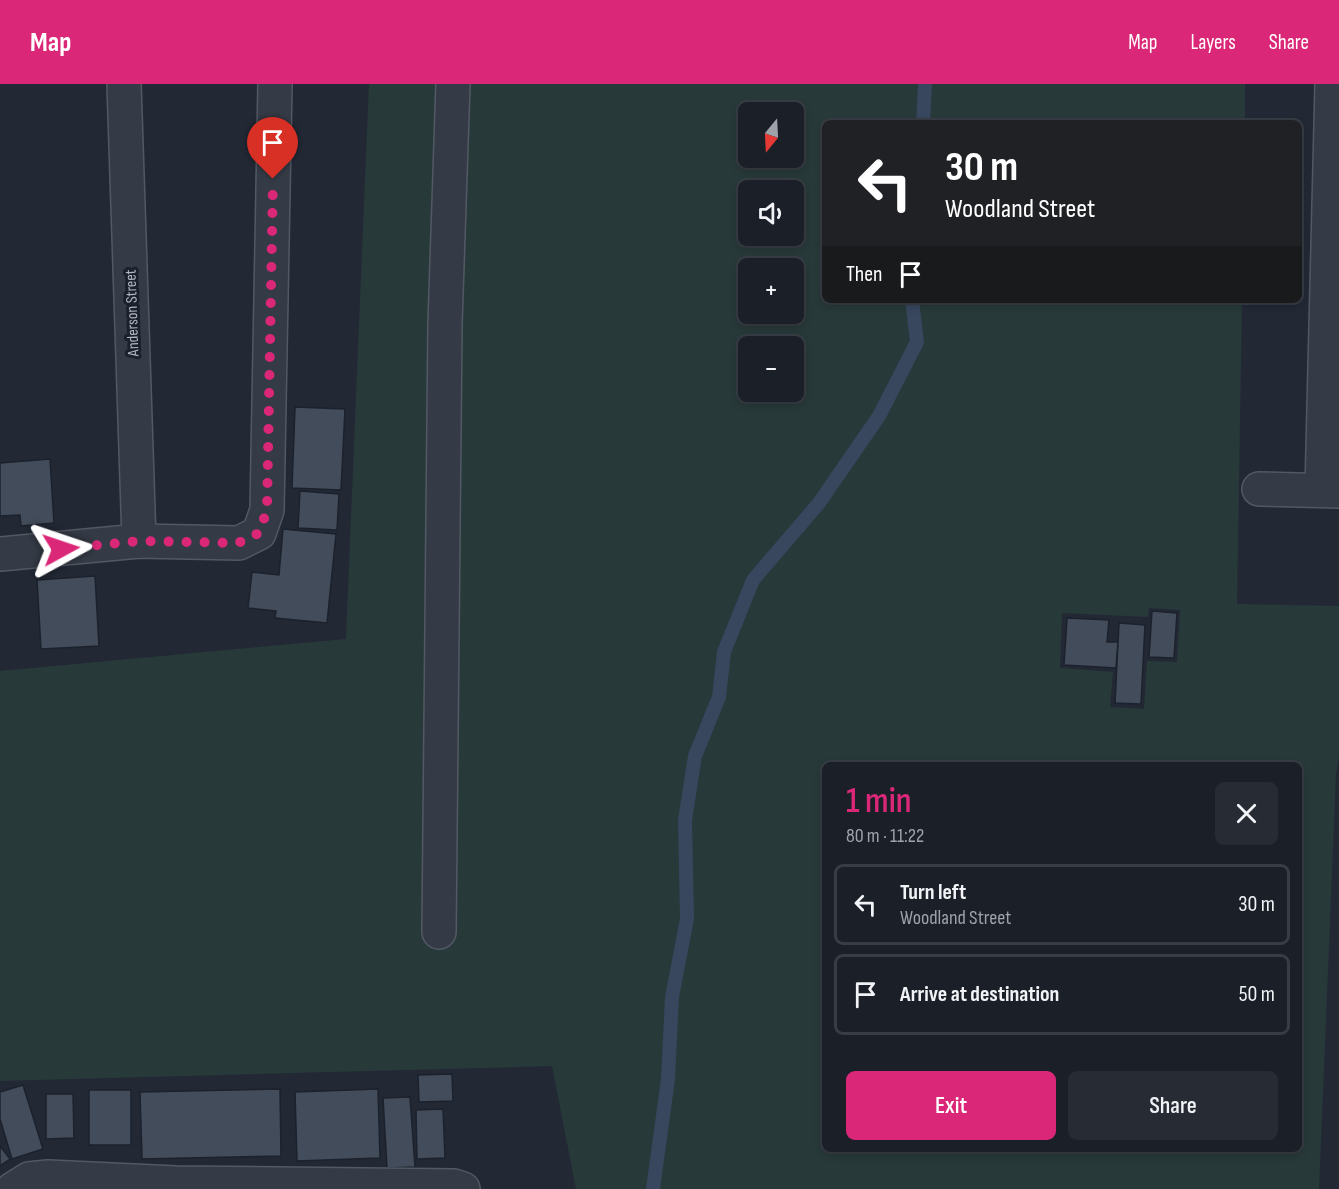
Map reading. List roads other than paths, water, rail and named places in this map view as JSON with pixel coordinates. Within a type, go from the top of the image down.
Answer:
[{"type":"street","name":"Anderson Street","points":[[124,84],[139,541]]},
{"type":"street","points":[[0,554],[139,541],[238,543],[259,533],[265,522],[267,498],[275,84]]},
{"type":"street","points":[[439,932],[445,324],[453,84]]},
{"type":"street","points":[[1259,489],[1331,491],[1332,84]]},
{"type":"street","points":[[14,1189],[29,1179],[48,1177],[176,1186],[454,1185],[463,1189]]},
{"type":"waterway","points":[[923,120],[925,84]]},
{"type":"waterway","points":[[653,1189],[668,1079],[672,997],[687,919],[685,820],[695,756],[719,697],[724,652],[753,580],[819,503],[879,416],[917,342],[912,303]]}]
